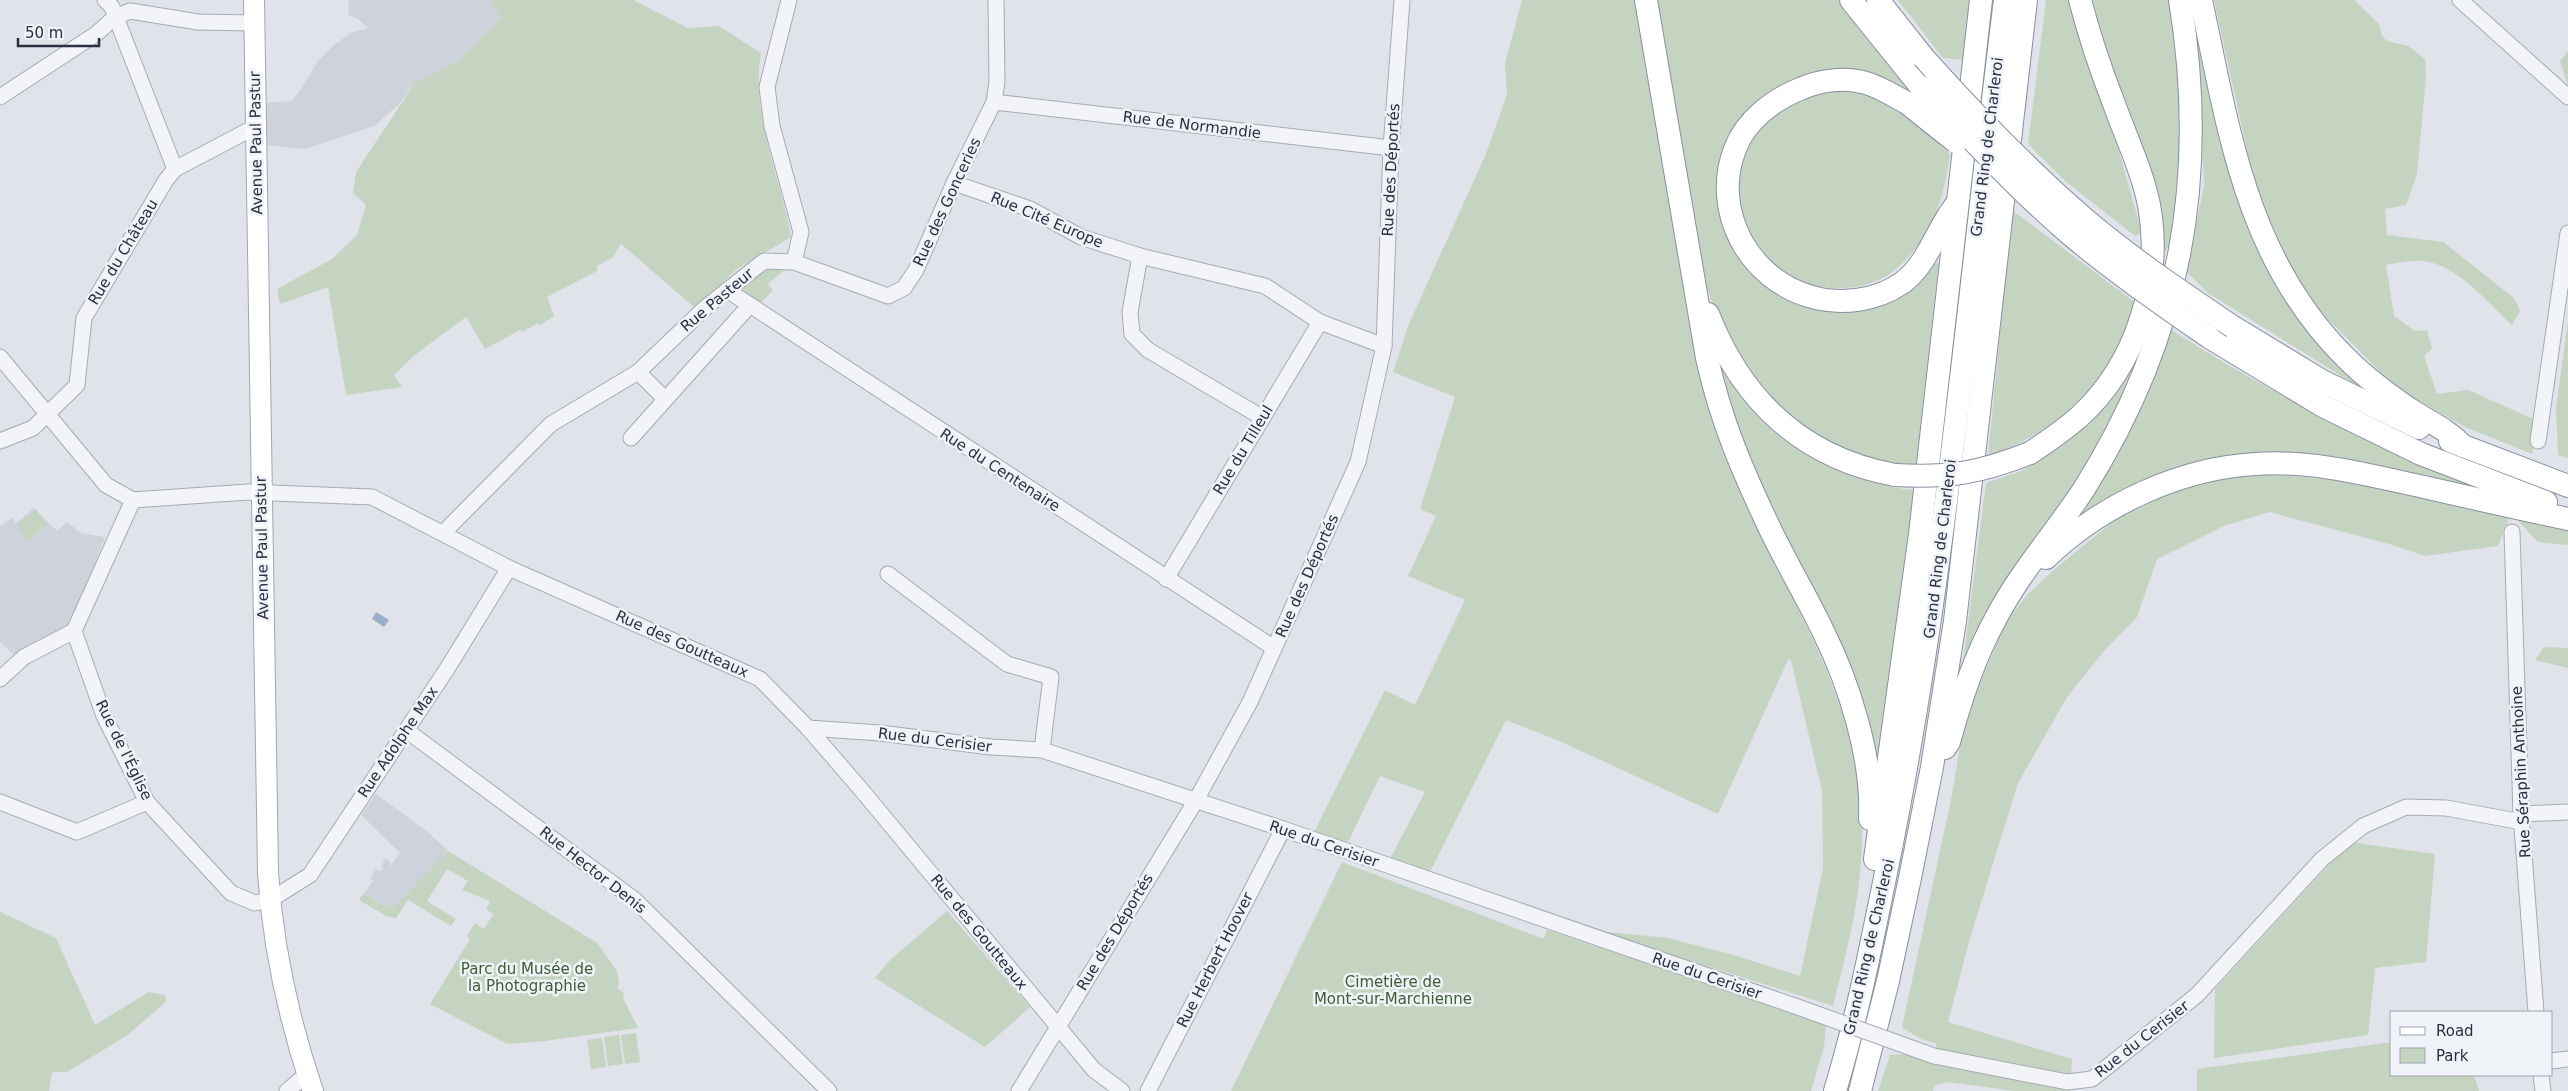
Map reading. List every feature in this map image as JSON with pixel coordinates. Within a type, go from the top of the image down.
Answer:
[{"type":"highway","points":[[1646,0],[1692,274],[1717,405],[1733,449],[1838,665],[1860,734],[1870,802],[1868,854],[1871,883]]},
{"type":"highway","points":[[1851,0],[1914,95],[2072,236],[2149,296],[2209,337],[2323,406],[2421,454],[2568,511]]},
{"type":"highway","points":[[1878,0],[1923,57],[1994,133],[2086,220],[2163,280],[2233,327],[2322,381],[2415,426],[2568,486]]},
{"type":"highway","points":[[1866,971],[1861,939],[1871,883],[1920,534],[1981,0]]},
{"type":"highway","name":"Grand Ring de Charleroi","points":[[1835,1091],[1866,971],[1906,777],[1932,616],[2005,0]]},
{"type":"highway","name":"Grand Ring de Charleroi","points":[[1860,1091],[1888,981],[1932,767],[1955,621],[2026,0]]},
{"type":"highway","points":[[1692,274],[1728,358],[1769,412],[1793,433],[1820,449],[1866,469],[1895,475],[1932,477],[1961,475],[1995,467],[2030,453],[2080,416],[2103,391],[2120,366],[2136,335],[2150,281],[2153,246],[2149,205],[2124,129],[2090,38],[2080,0]]},
{"type":"highway","points":[[1932,767],[1949,742],[1975,660],[1996,616],[2084,489],[2112,442],[2138,388],[2170,296],[2184,234],[2192,123],[2188,59],[2180,0]]},
{"type":"highway","points":[[2201,0],[2239,172],[2254,217],[2288,285],[2324,335],[2347,359],[2375,384],[2414,412],[2450,432],[2464,446]]},
{"type":"highway","points":[[1914,95],[1866,83],[1837,80],[1809,85],[1777,99],[1753,121],[1735,148],[1728,181],[1730,214],[1741,242],[1754,262],[1773,280],[1802,295],[1826,301],[1861,299],[1882,294],[1903,282],[1923,261],[1948,215],[1959,201]]},
{"type":"highway","points":[[2016,586],[2053,550],[2088,524],[2124,501],[2170,482],[2213,469],[2256,464],[2314,465],[2374,476],[2568,519]]},
{"type":"main road","name":"Avenue Paul Pastur","points":[[254,0],[261,494],[270,900],[283,987],[310,1083]]},
{"type":"street","points":[[105,0],[112,7],[175,169]]},
{"type":"street","points":[[789,0],[767,87],[772,126],[800,232],[794,262]]},
{"type":"street","name":"Rue des Gonceries","points":[[794,262],[888,296],[904,288],[916,270],[954,183],[994,102],[997,82],[996,0]]},
{"type":"street","name":"Rue des Déportés","points":[[1019,1091],[1195,802],[1250,702],[1358,462],[1384,346],[1391,148],[1402,0]]},
{"type":"street","points":[[2460,0],[2568,97]]},
{"type":"street","points":[[0,97],[96,34],[115,17],[130,11],[198,22],[254,23]]},
{"type":"street","name":"Rue de Normandie","points":[[994,102],[1391,148]]},
{"type":"street","name":"Rue du Château","points":[[0,441],[33,428],[77,385],[84,318],[166,180],[175,169],[256,127]]},
{"type":"street","name":"Rue Cité Europe","points":[[954,183],[1030,210],[1080,237],[1140,256],[1264,286],[1320,322],[1384,346]]},
{"type":"street","points":[[2538,442],[2568,232]]},
{"type":"street","points":[[1140,256],[1130,312],[1132,334],[1148,350],[1263,418]]},
{"type":"street","name":"Rue Pasteur","points":[[444,532],[551,424],[638,372],[727,290],[764,261],[794,262]]},
{"type":"street","name":"Rue du Centenaire","points":[[727,290],[1274,648]]},
{"type":"street","points":[[631,438],[750,305]]},
{"type":"street","name":"Rue du Tilleul","points":[[1166,579],[1320,322]]},
{"type":"street","points":[[0,357],[46,416],[106,486],[133,500],[248,492],[261,494]]},
{"type":"street","points":[[638,372],[665,399]]},
{"type":"street","name":"Rue des Goutteaux","points":[[261,494],[372,497],[444,532],[509,568],[760,678],[808,728],[870,800],[1058,1029],[1094,1070],[1122,1091]]},
{"type":"street","points":[[0,679],[24,657],[74,631],[133,500]]},
{"type":"street","name":"Rue Séraphin Anthoine","points":[[2512,532],[2522,818],[2536,1011]]},
{"type":"street","name":"Rue Adolphe Max","points":[[270,900],[310,875],[406,730],[509,568]]},
{"type":"street","points":[[888,574],[1007,664],[1051,676],[1042,750]]},
{"type":"street","name":"Rue de l'Église","points":[[74,631],[104,716],[147,802],[231,893],[255,902],[270,900]]},
{"type":"street","name":"Rue du Cerisier","points":[[808,728],[880,733],[1042,750],[1195,802],[1282,829],[1795,1006],[1934,1056],[2068,1082],[2092,1079],[2197,995],[2322,859],[2363,826],[2406,807],[2446,808],[2522,818],[2568,812]]},
{"type":"street","name":"Rue Hector Denis","points":[[406,730],[635,900],[823,1089]]},
{"type":"street","points":[[0,802],[77,832],[147,802]]},
{"type":"street","name":"Rue Herbert Hoover","points":[[1148,1091],[1282,829]]},
{"type":"street","points":[[2553,1061],[2568,1059]]},
{"type":"street","points":[[2541,1076],[2543,1091]]},
{"type":"street","points":[[287,1091],[310,1083]]},
{"type":"shaded area","points":[[349,0],[491,0],[501,18],[458,61],[415,83],[400,103],[374,126],[305,149],[263,145],[263,103],[291,101],[298,94],[318,61],[333,46],[351,33],[368,28],[357,18],[348,15]]},
{"type":"shaded area","points":[[34,508],[57,531],[67,522],[81,533],[105,537],[71,626],[17,658],[0,642],[0,526],[12,518],[16,523]]},
{"type":"shaded area","points":[[376,794],[429,833],[448,851],[393,907],[385,906],[364,893],[373,881],[370,878],[376,869],[380,871],[383,868],[381,866],[386,858],[391,862],[390,867],[400,853],[361,815]]},
{"type":"green space","points":[[491,0],[633,0],[688,28],[719,26],[761,53],[759,76],[763,123],[791,237],[737,269],[695,308],[621,244],[612,258],[597,266],[597,271],[547,297],[554,316],[540,325],[538,323],[523,332],[520,330],[485,349],[466,317],[416,354],[394,375],[402,387],[346,395],[328,287],[280,304],[277,289],[332,259],[357,235],[366,205],[353,193],[356,172],[415,83],[458,61],[501,18]]},
{"type":"green space","points":[[1522,0],[1634,0],[1695,353],[1709,410],[1728,465],[1748,510],[1812,638],[1831,681],[1846,726],[1857,774],[1862,824],[1858,893],[1833,1006],[1666,953],[1617,941],[1598,931],[1668,938],[1737,956],[1800,976],[1823,868],[1822,791],[1791,660],[1788,660],[1718,814],[1557,740],[1506,720],[1430,872],[1390,859],[1425,792],[1380,776],[1348,842],[1313,834],[1385,690],[1415,705],[1465,600],[1408,576],[1436,516],[1420,509],[1455,397],[1393,372],[1408,326],[1486,154],[1507,94],[1505,63]]},
{"type":"green space","points":[[1654,0],[1838,0],[1912,93],[1908,97],[1873,79],[1764,99],[1723,214],[1817,309],[1939,262],[1916,466],[1883,463],[1855,457],[1782,415],[1749,375],[1717,316],[1708,291],[1697,241]]},
{"type":"green space","points":[[1898,0],[1971,0],[1963,60],[1943,58]]},
{"type":"green space","points":[[2046,0],[2068,0],[2090,71],[2105,102],[2142,233],[2135,236],[2064,180],[2028,144]]},
{"type":"green space","points":[[2090,0],[2169,0],[2185,112],[2171,242],[2165,252],[2148,165],[2094,18]]},
{"type":"green space","points":[[2188,0],[2257,246],[2380,400],[2208,293],[2187,272],[2204,185],[2199,75]]},
{"type":"green space","points":[[2214,0],[2354,0],[2379,24],[2382,36],[2387,41],[2408,46],[2425,59],[2426,77],[2417,174],[2406,205],[2385,209],[2387,235],[2443,242],[2514,298],[2520,311],[2512,325],[2454,273],[2433,263],[2415,261],[2386,265],[2394,316],[2415,331],[2427,330],[2432,349],[2424,356],[2437,394],[2468,390],[2540,422],[2532,454],[2465,427],[2396,388],[2307,298],[2260,210]]},
{"type":"green space","points":[[2568,51],[2568,86],[2560,61]]},
{"type":"green space","points":[[1833,91],[1861,93],[1886,103],[1909,118],[1950,154],[1940,203],[1933,222],[1918,246],[1897,268],[1884,277],[1869,284],[1836,288],[1803,282],[1787,276],[1774,267],[1758,249],[1750,235],[1742,213],[1739,194],[1740,175],[1748,148],[1768,121],[1787,106],[1821,93]]},
{"type":"green space","points":[[2012,210],[2137,304],[2122,344],[2097,382],[2082,398],[2066,413],[2029,438],[1988,456]]},
{"type":"green space","points":[[772,264],[788,267],[768,284],[773,290],[757,307],[735,290]]},
{"type":"green space","points":[[2150,315],[2137,366],[2084,471],[1962,670],[1986,483],[2021,471],[2062,446],[2107,405],[2137,357]]},
{"type":"green space","points":[[2568,322],[2568,458],[2558,455],[2556,408]]},
{"type":"green space","points":[[2170,329],[2288,398],[2411,459],[2494,496],[2277,454],[2068,529]]},
{"type":"green space","points":[[1715,351],[1738,389],[1765,424],[1796,448],[1855,476],[1876,483],[1914,490],[1875,776],[1739,445]]},
{"type":"green space","points":[[2248,472],[2336,480],[2423,494],[2510,516],[2498,546],[2425,556],[2389,544],[2269,512],[2224,526],[2157,559],[2137,617],[2103,652],[2067,697],[2018,783],[1970,938],[1948,1022],[2072,1059],[2070,1091],[2015,1091],[1948,1082],[1935,1085],[1933,1091],[1878,1091],[1890,1055],[1906,1054],[1932,1062],[1937,1044],[1921,1039],[1902,1027],[1952,795],[1964,721],[2006,621],[2029,593],[2116,519],[2182,487]]},
{"type":"green space","points":[[36,510],[47,525],[28,540],[17,525]]},
{"type":"green space","points":[[2517,520],[2568,531],[2568,545],[2538,542]]},
{"type":"green space","points":[[2544,647],[2568,648],[2568,668],[2535,660]]},
{"type":"green space","points":[[2350,842],[2435,854],[2426,962],[2375,968],[2368,1035],[2214,1058],[2215,989]]},
{"type":"green space","name":"Parc du Musée de la Photographie","points":[[448,851],[597,943],[617,971],[619,984],[617,988],[624,993],[623,998],[638,1028],[545,1041],[507,1044],[430,1004],[470,939],[467,936],[475,923],[484,929],[493,914],[486,909],[490,901],[462,890],[468,881],[447,869],[427,901],[456,919],[451,926],[408,900],[396,918],[388,917],[359,900],[364,893],[385,906],[393,907]]},
{"type":"green space","name":"Cimetière de Mont-sur-Marchienne","points":[[1342,862],[1544,939],[1547,930],[1768,1003],[1826,1025],[1824,1047],[1811,1091],[1231,1091]]},
{"type":"green space","points":[[947,911],[1030,1007],[985,1047],[875,978],[889,961]]},
{"type":"green space","points":[[0,912],[56,938],[95,1025],[149,992],[165,995],[166,1002],[126,1036],[67,1072],[52,1072],[49,1091],[0,1091]]},
{"type":"green space","points":[[636,1033],[640,1062],[625,1064],[621,1035]]},
{"type":"green space","points":[[619,1035],[623,1064],[608,1066],[604,1037]]},
{"type":"green space","points":[[602,1038],[606,1067],[591,1069],[587,1040]]},
{"type":"green space","points":[[2390,1042],[2390,1076],[2474,1076],[2479,1091],[2197,1091],[2197,1069]]},
{"type":"water","points":[[376,612],[389,620],[384,627],[372,619]]}]
